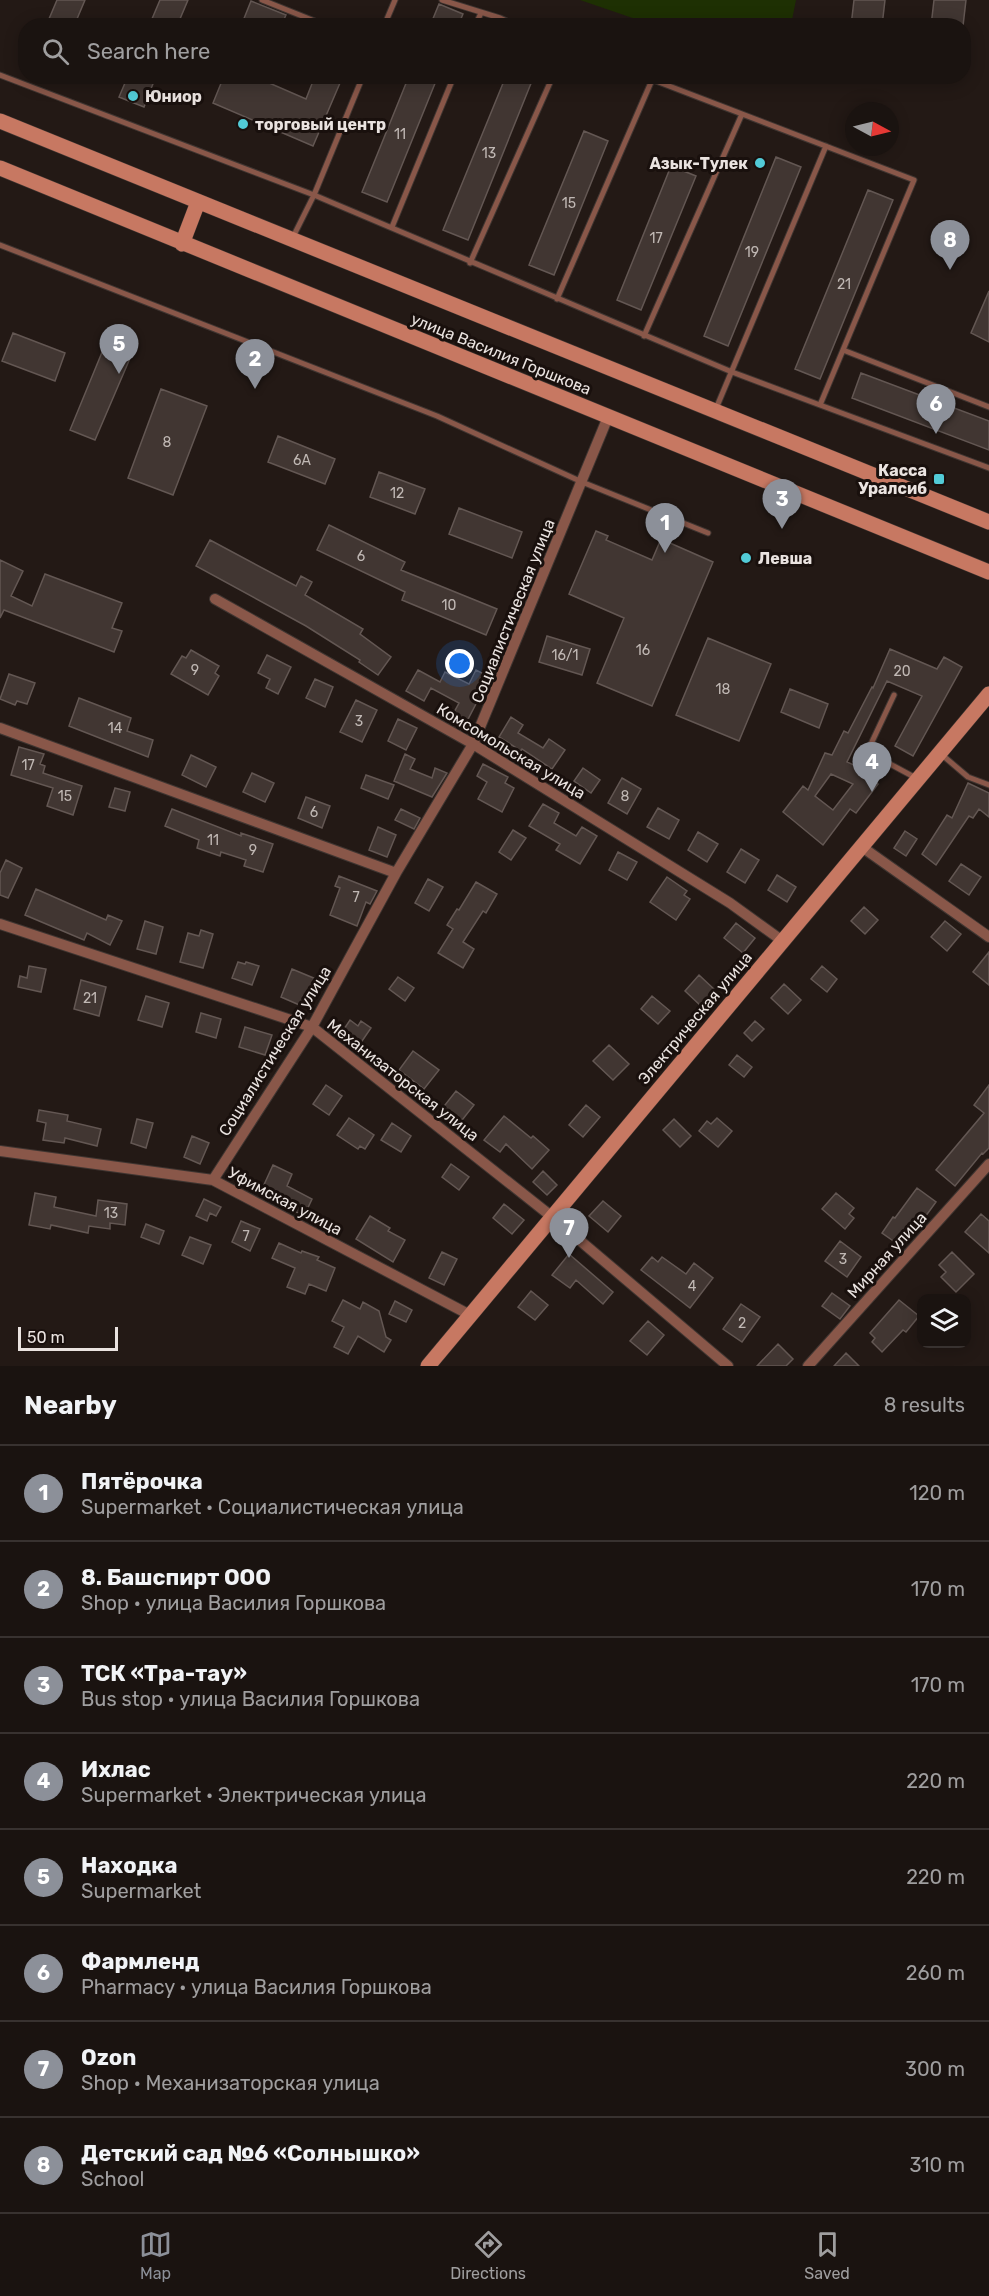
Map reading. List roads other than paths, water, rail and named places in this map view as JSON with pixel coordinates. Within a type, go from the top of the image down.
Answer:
[{"type":"main road","name":"улица Василия Горшкова","points":[[0,121],[291,241],[599,363],[989,522]]},
{"type":"main road","name":"улица Василия Горшкова","points":[[0,168],[989,572]]},
{"type":"main road","points":[[182,244],[198,202]]},
{"type":"main road","name":"Электрическая улица","points":[[428,1366],[989,694]]},
{"type":"street","name":"Социалистическая улица","points":[[213,1180],[312,1027],[396,873],[473,744],[608,417]]},
{"type":"street","name":"Комсомольская улица","points":[[215,599],[473,744],[730,903],[784,942]]},
{"type":"street","points":[[0,728],[396,873]]},
{"type":"street","points":[[862,848],[989,937]]},
{"type":"street","name":"Механизаторская улица","points":[[0,924],[312,1027],[551,1216],[728,1366]]},
{"type":"street","name":"Уфимская улица","points":[[0,1151],[213,1180],[470,1315]]},
{"type":"street","name":"Мирная улица","points":[[808,1366],[989,1164]]},
{"type":"lane","points":[[262,0],[307,18]]},
{"type":"lane","points":[[387,18],[395,0]]},
{"type":"lane","points":[[442,0],[500,18]]},
{"type":"lane","points":[[479,18],[481,13]]},
{"type":"lane","points":[[0,75],[18,82]]},
{"type":"lane","points":[[24,84],[314,195],[732,372],[989,468]]},
{"type":"lane","points":[[291,241],[314,195],[360,84]]},
{"type":"lane","points":[[392,227],[451,84]]},
{"type":"lane","points":[[470,263],[549,84]]},
{"type":"lane","points":[[557,299],[650,84]]},
{"type":"lane","points":[[663,84],[914,180],[820,405]]},
{"type":"lane","points":[[644,336],[742,114]]},
{"type":"lane","points":[[715,412],[826,146]]},
{"type":"lane","points":[[0,245],[437,416],[582,482],[708,533]]},
{"type":"lane","points":[[843,350],[989,407]]},
{"type":"lane","points":[[894,695],[870,746],[877,757],[918,779]]},
{"type":"lane","points":[[940,753],[968,777],[989,785]]},
{"type":"place","name":"Юниор","points":[[133,96]]},
{"type":"place","name":"торговый центр","points":[[243,124]]},
{"type":"place","name":"Азык-Тулек","points":[[760,163]]},
{"type":"place","name":"Детский сад №6 «Солнышко»","points":[[950,270]]},
{"type":"place","name":"Находка","points":[[119,374]]},
{"type":"place","name":"8. Башспирт ООО","points":[[255,389]]},
{"type":"place","name":"Фармленд","points":[[936,434]]},
{"type":"place","name":"Касса Уралсиб","points":[[939,479]]},
{"type":"place","name":"ТСК «Тра-тау»","points":[[782,529]]},
{"type":"place","name":"Пятёрочка","points":[[665,553]]},
{"type":"place","name":"Левша","points":[[746,558]]},
{"type":"place","name":"Ихлас","points":[[872,792]]},
{"type":"place","name":"Ozon","points":[[569,1258]]}]
